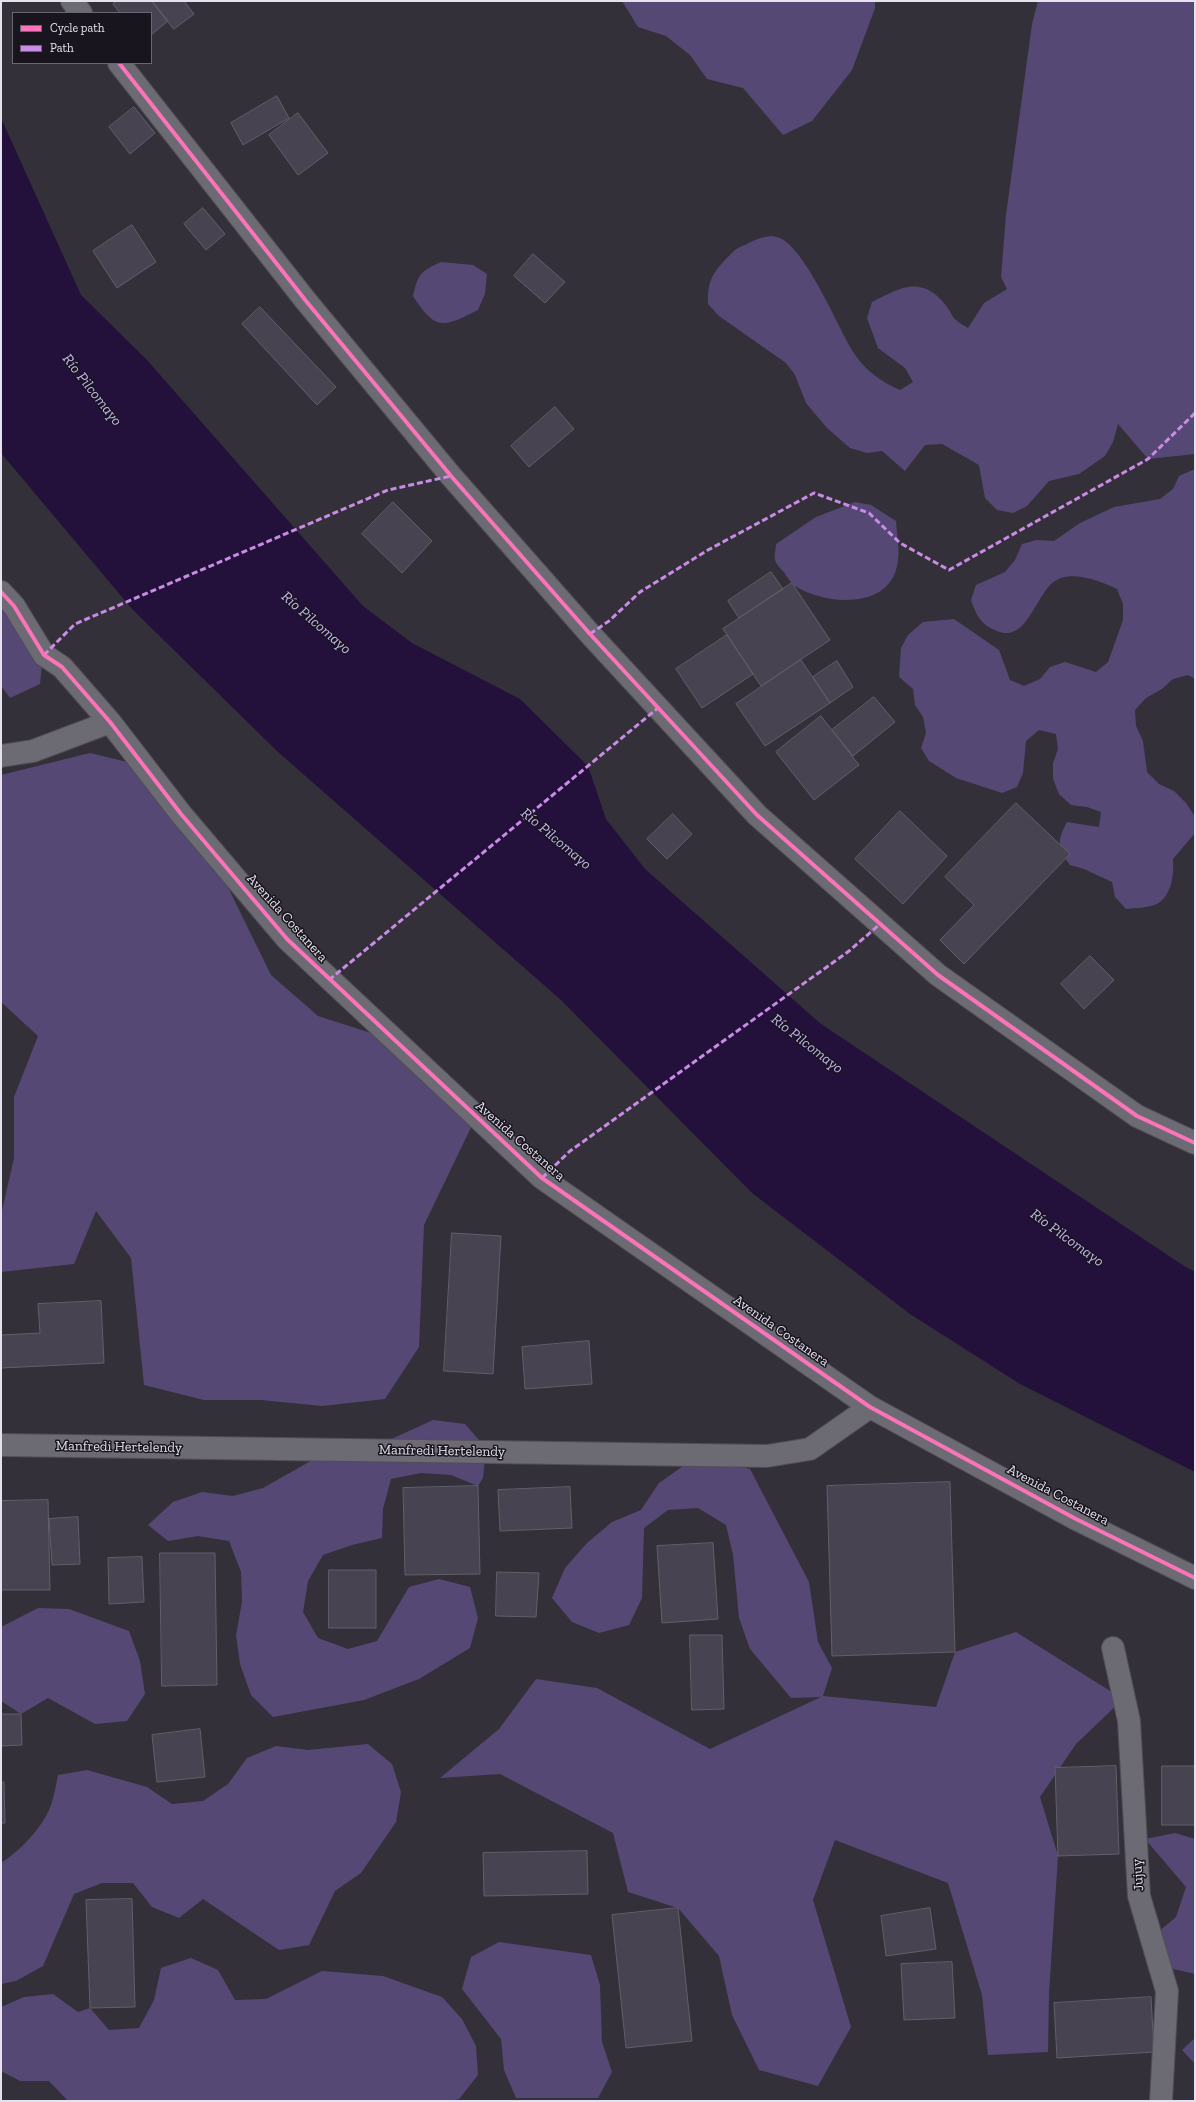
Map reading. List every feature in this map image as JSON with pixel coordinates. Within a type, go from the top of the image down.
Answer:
[{"type":"street","points":[[72,1],[80,12]]},
{"type":"street","points":[[120,64],[301,295],[451,476],[590,634],[757,815],[938,975],[1137,1116],[1195,1143]]},
{"type":"street","name":"Avenida Costanera","points":[[1,592],[14,606],[44,655],[62,667],[110,722],[181,814],[287,939],[542,1178],[870,1407],[1076,1519],[1195,1578]]},
{"type":"street","points":[[1,756],[33,751],[110,722]]},
{"type":"street","name":"Manfredi Hertelendy","points":[[1,1445],[768,1456],[810,1449],[870,1407]]},
{"type":"street","name":"Jujuy","points":[[1113,1648],[1129,1721],[1139,1896],[1167,1991],[1161,2101]]},
{"type":"shaded area","points":[[622,1],[875,1],[875,8],[852,70],[812,121],[783,135],[743,88],[707,79],[690,55],[666,36],[638,27]]},
{"type":"shaded area","points":[[1038,1],[1195,1],[1195,454],[1148,459],[1118,424],[1113,442],[1105,456],[1079,474],[1049,481],[1027,506],[1013,513],[997,510],[985,498],[979,465],[942,444],[925,445],[905,471],[882,451],[867,453],[850,448],[827,428],[806,403],[795,375],[786,363],[719,316],[708,304],[708,295],[713,275],[721,264],[735,250],[762,237],[773,236],[780,238],[790,245],[810,272],[852,350],[861,363],[879,379],[900,390],[913,382],[905,368],[878,348],[867,318],[872,302],[901,289],[918,287],[927,289],[935,294],[954,318],[968,328],[984,303],[1007,289],[1001,277],[1006,215],[1032,24]]},
{"type":"shaded area","points":[[441,262],[473,265],[487,274],[485,294],[478,310],[449,323],[435,321],[428,316],[413,296],[421,274],[428,268]]},
{"type":"shaded area","points":[[1195,469],[1195,679],[1188,675],[1173,679],[1162,689],[1146,698],[1135,710],[1136,726],[1143,741],[1147,772],[1159,784],[1174,791],[1186,803],[1195,817],[1195,833],[1173,859],[1171,884],[1162,900],[1157,904],[1142,908],[1126,909],[1115,897],[1112,882],[1084,869],[1070,865],[1061,848],[1061,834],[1067,822],[1099,827],[1101,812],[1087,807],[1071,805],[1059,794],[1053,779],[1053,763],[1058,749],[1056,734],[1039,730],[1026,741],[1023,773],[1017,787],[1002,793],[956,778],[929,761],[921,748],[926,733],[923,717],[915,705],[913,689],[899,677],[901,648],[908,635],[923,622],[954,619],[999,650],[1010,680],[1024,686],[1040,679],[1050,667],[1065,662],[1096,672],[1108,662],[1123,620],[1123,604],[1117,589],[1086,578],[1069,576],[1062,578],[1055,581],[1048,587],[1024,624],[1016,630],[1007,633],[991,629],[983,623],[977,615],[971,600],[976,585],[1005,572],[1015,560],[1022,544],[1037,540],[1054,541],[1080,523],[1114,507],[1160,499],[1173,489],[1179,476]]},
{"type":"shaded area","points":[[855,502],[871,505],[896,521],[898,558],[896,570],[889,583],[879,592],[852,600],[821,597],[795,586],[775,560],[776,544],[816,517]]},
{"type":"shaded area","points":[[1,596],[43,653],[40,684],[10,698],[1,686]]},
{"type":"shaded area","points":[[90,753],[152,768],[193,816],[271,975],[318,1016],[377,1035],[477,1115],[424,1225],[419,1347],[385,1399],[322,1406],[261,1400],[204,1400],[144,1385],[131,1258],[96,1211],[74,1264],[1,1272],[1,1215],[14,1158],[14,1097],[38,1036],[1,1002],[1,775]]},
{"type":"shaded area","points":[[433,1420],[465,1424],[486,1448],[483,1478],[478,1486],[451,1475],[421,1473],[391,1479],[383,1509],[382,1538],[352,1545],[323,1555],[308,1581],[303,1612],[318,1638],[348,1649],[377,1641],[409,1587],[439,1579],[470,1587],[478,1618],[470,1648],[419,1679],[364,1700],[273,1717],[251,1695],[240,1664],[236,1635],[242,1602],[241,1572],[229,1541],[198,1536],[168,1541],[148,1525],[173,1502],[202,1492],[233,1496],[263,1488],[346,1441],[376,1446]]},
{"type":"shaded area","points":[[719,1462],[750,1469],[809,1582],[818,1642],[832,1668],[823,1696],[936,1707],[955,1652],[1016,1632],[1123,1699],[1076,1744],[1040,1797],[1058,1856],[1049,1993],[1048,2052],[988,2055],[982,1995],[948,1883],[835,1840],[813,1900],[851,2027],[818,2086],[759,2070],[732,2015],[719,1956],[678,1908],[628,1892],[613,1833],[500,1774],[440,1778],[499,1729],[536,1679],[597,1688],[710,1749],[821,1697],[791,1698],[750,1649],[739,1618],[733,1555],[726,1525],[698,1508],[668,1510],[644,1528],[642,1598],[629,1625],[599,1633],[572,1622],[552,1598],[565,1568],[587,1543],[612,1522],[641,1510],[659,1483],[686,1464]]},
{"type":"shaded area","points":[[38,1608],[69,1609],[129,1631],[140,1661],[145,1694],[127,1721],[95,1724],[48,1698],[21,1714],[1,1701],[1,1627]]},
{"type":"shaded area","points":[[368,1744],[392,1764],[401,1792],[396,1822],[361,1873],[335,1891],[309,1945],[279,1950],[203,1899],[179,1918],[152,1907],[133,1883],[102,1883],[74,1894],[43,1966],[16,1981],[1,1984],[1,1863],[23,1845],[43,1821],[51,1805],[58,1775],[87,1770],[147,1787],[172,1804],[203,1801],[228,1784],[247,1758],[276,1746],[308,1750]]},
{"type":"shaded area","points":[[1175,1833],[1195,1839],[1195,1974],[1165,1967],[1152,1937],[1176,1917],[1186,1887],[1145,1839]]},
{"type":"shaded area","points":[[499,1942],[591,1955],[600,1985],[602,2042],[612,2072],[598,2098],[516,2098],[504,2070],[501,2039],[462,1989],[471,1957]]},
{"type":"shaded area","points":[[191,1958],[218,1970],[235,2000],[266,1999],[322,1971],[383,1976],[442,1997],[462,2019],[476,2046],[478,2075],[459,2099],[452,2101],[68,2101],[49,2081],[20,2081],[1,2071],[1,2007],[24,1997],[53,1994],[78,2012],[90,2008],[109,2030],[139,2028],[154,2000],[161,1968]]},
{"type":"shaded area","points":[[1195,2038],[1195,2064],[1182,2050]]},
{"type":"water","name":"Río Pilcomayo","points":[[1,118],[81,295],[147,360],[363,606],[412,643],[520,699],[588,766],[606,819],[645,869],[821,1024],[1195,1272],[1195,1472],[1020,1384],[910,1314],[752,1193],[561,1000],[278,752],[132,609],[1,453]]},
{"type":"building","points":[[117,1],[152,1],[168,21],[152,34],[152,12],[119,12],[113,4]]},
{"type":"building","points":[[152,1],[184,1],[194,14],[174,29]]},
{"type":"building","points":[[277,96],[289,118],[243,145],[231,123]]},
{"type":"building","points":[[134,107],[155,133],[130,154],[109,127]]},
{"type":"building","points":[[298,113],[328,153],[298,175],[269,135]]},
{"type":"building","points":[[203,208],[225,234],[206,250],[184,224]]},
{"type":"building","points":[[132,225],[156,262],[117,288],[93,251]]},
{"type":"building","points":[[533,254],[565,282],[545,303],[514,276]]},
{"type":"building","points":[[260,307],[336,387],[317,405],[242,324]]},
{"type":"building","points":[[555,407],[574,429],[529,467],[511,446]]},
{"type":"building","points":[[393,502],[432,541],[402,573],[362,534]]},
{"type":"building","points":[[771,572],[783,589],[739,618],[728,601]]},
{"type":"building","points":[[792,583],[830,640],[761,686],[723,629]]},
{"type":"building","points":[[727,635],[753,674],[702,708],[676,669]]},
{"type":"building","points":[[801,660],[830,703],[765,746],[736,704]]},
{"type":"building","points":[[837,661],[853,687],[830,703],[813,677]]},
{"type":"building","points":[[874,697],[895,722],[853,756],[832,730]]},
{"type":"building","points":[[821,716],[859,765],[814,800],[776,752]]},
{"type":"building","points":[[1016,803],[1070,854],[964,964],[940,940],[974,905],[945,877]]},
{"type":"building","points":[[900,811],[947,856],[903,904],[855,859]]},
{"type":"building","points":[[673,814],[692,834],[667,859],[647,839]]},
{"type":"building","points":[[1090,956],[1114,980],[1084,1009],[1061,984]]},
{"type":"building","points":[[452,1233],[501,1236],[493,1374],[444,1371]]},
{"type":"building","points":[[101,1301],[104,1363],[1,1368],[1,1335],[40,1333],[38,1304]]},
{"type":"building","points":[[589,1341],[592,1384],[525,1389],[522,1347]]},
{"type":"building","points":[[950,1482],[955,1652],[832,1656],[827,1486]]},
{"type":"building","points":[[478,1486],[480,1574],[405,1575],[403,1488]]},
{"type":"building","points":[[570,1487],[572,1528],[500,1531],[498,1490]]},
{"type":"building","points":[[48,1500],[50,1590],[1,1590],[1,1501]]},
{"type":"building","points":[[78,1517],[80,1564],[52,1565],[49,1519]]},
{"type":"building","points":[[713,1543],[718,1619],[662,1623],[657,1546]]},
{"type":"building","points":[[160,1553],[215,1553],[217,1685],[162,1686]]},
{"type":"building","points":[[142,1557],[144,1602],[109,1604],[108,1558]]},
{"type":"building","points":[[329,1570],[376,1570],[376,1628],[329,1628]]},
{"type":"building","points":[[497,1572],[539,1573],[536,1617],[496,1616]]},
{"type":"building","points":[[690,1635],[722,1635],[724,1709],[692,1710]]},
{"type":"building","points":[[1,1714],[21,1714],[22,1745],[1,1746]]},
{"type":"building","points":[[200,1729],[205,1777],[157,1782],[152,1735]]},
{"type":"building","points":[[1116,1766],[1119,1854],[1058,1856],[1055,1768]]},
{"type":"building","points":[[1162,1766],[1195,1766],[1195,1825],[1162,1825]]},
{"type":"building","points":[[1,1782],[4,1782],[5,1823],[1,1823]]},
{"type":"building","points":[[587,1851],[588,1894],[484,1896],[483,1853]]},
{"type":"building","points":[[132,1899],[135,2007],[90,2008],[86,1900]]},
{"type":"building","points":[[678,1908],[692,2041],[626,2048],[612,1915]]},
{"type":"building","points":[[930,1908],[936,1949],[886,1956],[881,1916]]},
{"type":"building","points":[[952,1962],[955,2018],[904,2020],[901,1964]]},
{"type":"building","points":[[1151,1997],[1154,2052],[1057,2058],[1054,2003]]},
{"type":"marked path","points":[[590,634],[609,621],[640,592],[708,550],[814,493],[869,513],[900,543],[949,570],[1148,459],[1194,414],[1195,410]]},
{"type":"marked path","points":[[44,655],[75,624],[388,490],[451,476]]},
{"type":"marked path","points":[[329,980],[658,708]]},
{"type":"marked path","points":[[542,1178],[570,1151],[849,951],[880,924]]},
{"type":"cycle path","points":[[120,64],[306,301],[451,476],[590,634],[757,815],[938,975],[1137,1116],[1195,1143]]},
{"type":"cycle path","points":[[1,592],[14,606],[44,655],[62,667],[110,722],[181,814],[287,939],[542,1178],[870,1407],[1076,1519],[1195,1578]]}]
